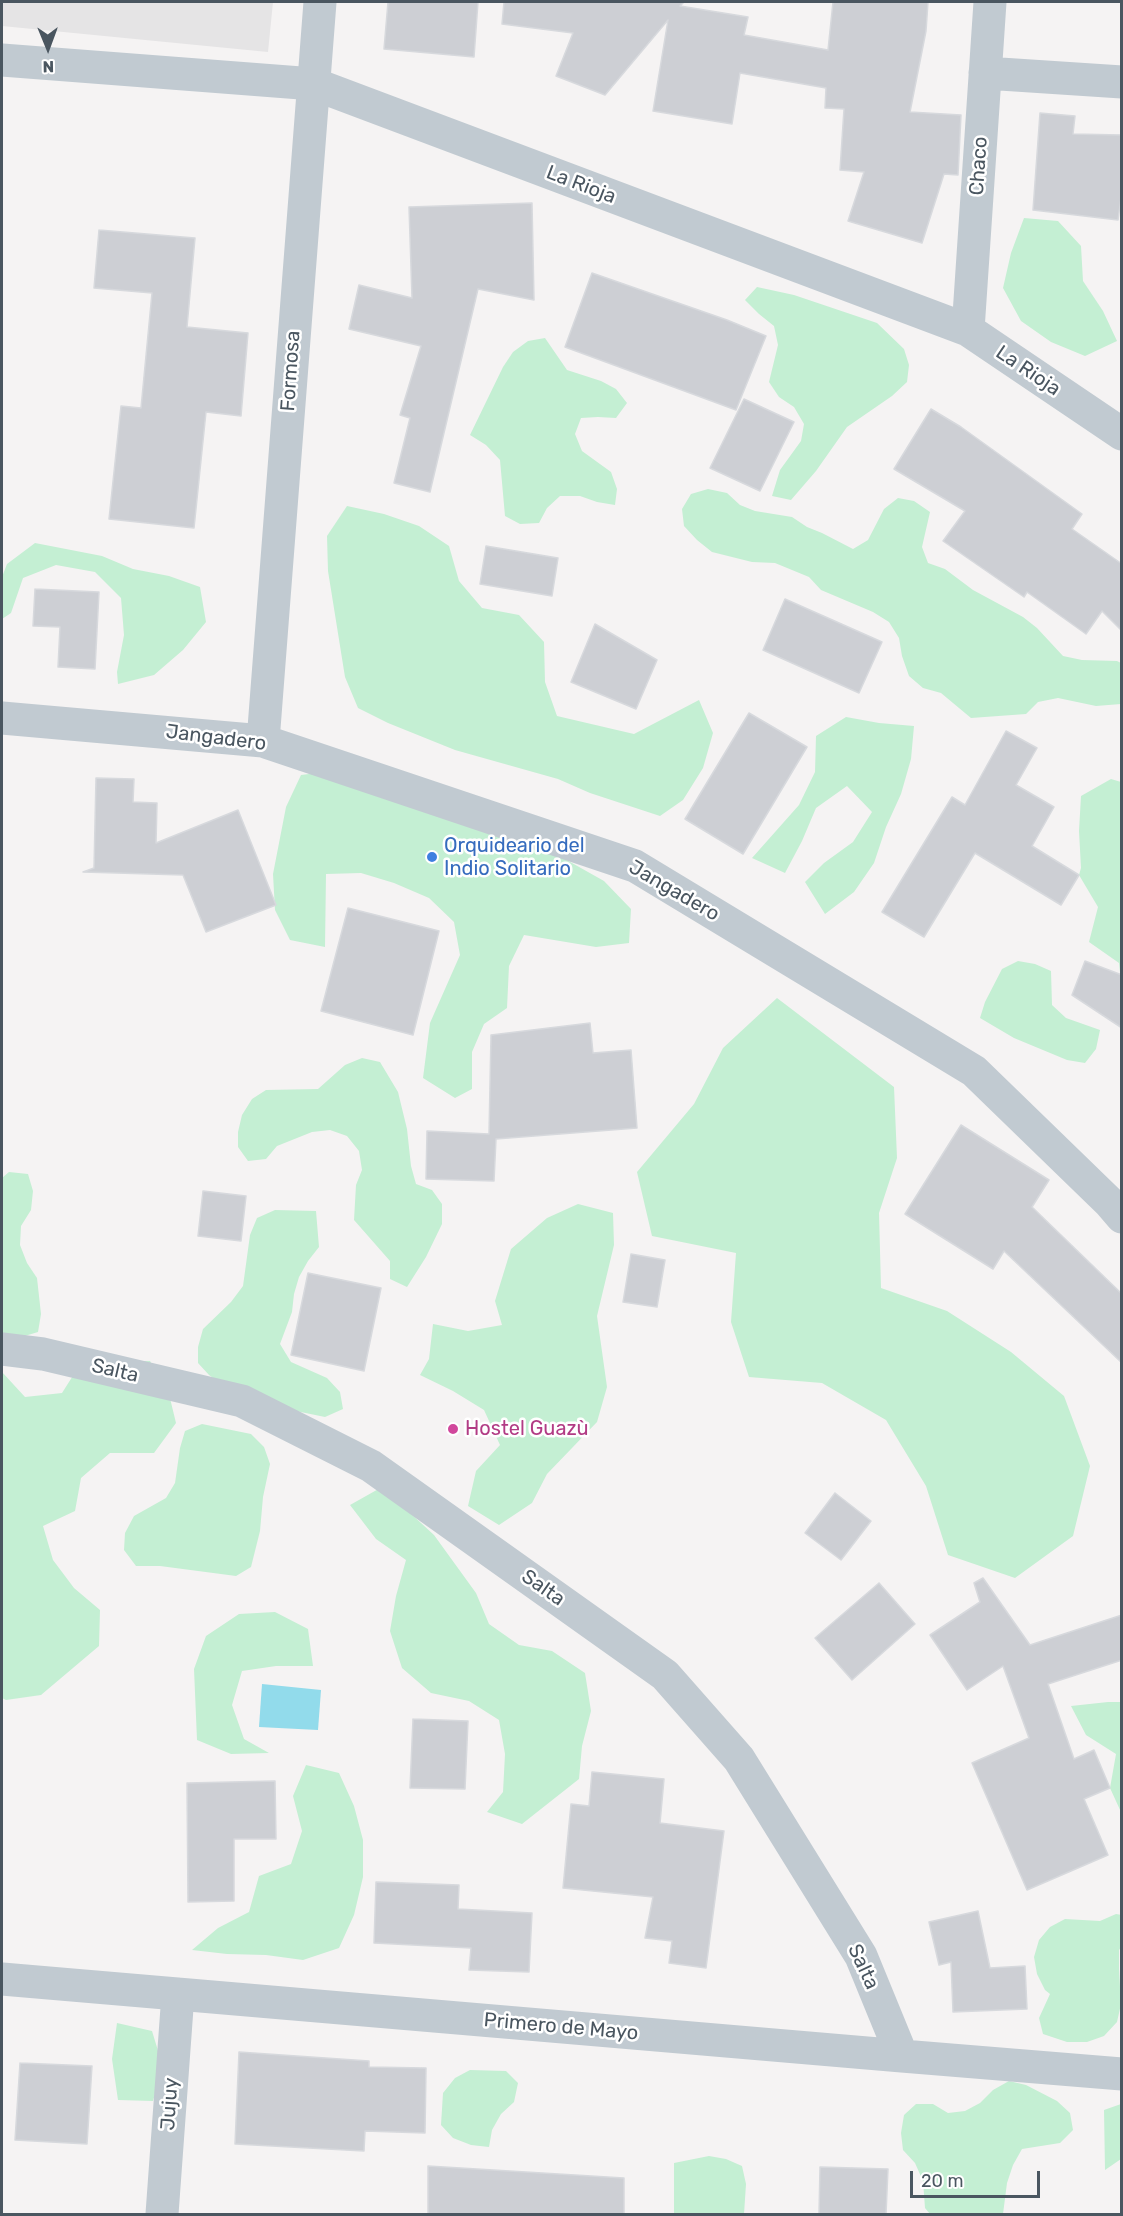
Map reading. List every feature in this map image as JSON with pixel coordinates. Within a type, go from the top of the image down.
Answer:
[{"type":"street","name":"Formosa","points":[[263,741],[320,2]]},
{"type":"street","name":"Chaco","points":[[968,330],[990,2]]},
{"type":"street","name":"La Rioja","points":[[2,60],[314,84],[968,330],[1122,434]]},
{"type":"street","points":[[985,72],[1122,82]]},
{"type":"street","name":"Jangadero","points":[[2,718],[263,741],[635,866],[974,1071],[1122,1217]]},
{"type":"street","name":"Salta","points":[[2,1349],[43,1354],[242,1401],[371,1466],[665,1675],[739,1759],[861,1956],[902,2056]]},
{"type":"street","name":"Primero de Mayo","points":[[2,1979],[1122,2074]]},
{"type":"street","name":"Jujuy","points":[[162,2214],[178,1994]]},
{"type":"shaded area","points":[[2,2],[273,2],[268,52],[2,26]]},
{"type":"green space","points":[[1024,218],[1058,221],[1081,246],[1083,281],[1103,311],[1117,341],[1085,356],[1051,342],[1021,321],[1003,288],[1011,253]]},
{"type":"green space","points":[[757,287],[794,295],[877,323],[904,349],[909,365],[907,382],[892,396],[847,427],[816,471],[791,500],[772,496],[780,470],[801,441],[804,424],[794,407],[779,397],[769,382],[778,345],[774,326],[745,300]]},
{"type":"green space","points":[[545,338],[567,370],[601,381],[616,389],[627,403],[616,418],[581,418],[575,434],[582,451],[611,472],[617,489],[615,505],[580,496],[560,496],[547,508],[539,523],[520,524],[505,516],[500,460],[486,445],[470,435],[503,367],[513,352],[528,341]]},
{"type":"green space","points":[[708,489],[727,493],[740,505],[755,511],[792,517],[807,527],[853,549],[868,540],[884,509],[898,498],[914,501],[930,512],[922,547],[928,563],[945,569],[973,590],[1023,617],[1037,628],[1063,656],[1121,663],[1121,704],[1096,706],[1058,698],[1038,702],[1026,714],[971,718],[941,693],[923,688],[909,676],[899,638],[889,622],[873,612],[821,590],[809,577],[775,563],[752,562],[712,552],[697,540],[684,526],[682,509],[691,494]]},
{"type":"green space","points":[[347,506],[384,514],[419,526],[449,546],[459,581],[482,608],[519,615],[544,642],[545,682],[557,716],[634,734],[699,700],[713,733],[703,768],[683,800],[660,816],[590,793],[558,779],[455,750],[388,723],[358,708],[345,677],[328,571],[327,536]]},
{"type":"green space","points":[[35,543],[102,556],[133,569],[169,576],[200,587],[206,622],[183,650],[154,675],[118,684],[117,672],[124,635],[121,598],[95,572],[56,565],[23,578],[11,613],[2,619],[2,577],[7,564]]},
{"type":"green space","points":[[846,717],[914,726],[911,759],[901,794],[886,827],[874,863],[854,892],[825,914],[805,882],[824,863],[853,842],[872,812],[847,786],[816,808],[785,873],[752,858],[799,805],[815,772],[816,736]]},
{"type":"green space","points":[[317,773],[540,845],[604,881],[631,909],[629,943],[596,947],[524,935],[509,966],[507,1008],[484,1024],[472,1052],[472,1089],[455,1098],[423,1078],[430,1023],[460,955],[454,922],[429,898],[394,883],[361,873],[326,874],[325,947],[290,940],[275,910],[273,874],[286,807],[301,775]]},
{"type":"green space","points":[[1111,779],[1121,782],[1121,981],[1119,963],[1089,942],[1098,907],[1079,875],[1081,868],[1079,831],[1081,796]]},
{"type":"green space","points":[[1018,961],[1035,964],[1051,971],[1052,1005],[1066,1018],[1100,1030],[1096,1049],[1085,1063],[1067,1060],[1014,1038],[980,1018],[985,1002],[1002,969]]},
{"type":"green space","points":[[777,998],[894,1087],[897,1158],[879,1213],[881,1288],[947,1311],[1011,1352],[1064,1396],[1090,1466],[1073,1536],[1015,1578],[948,1555],[926,1486],[886,1420],[822,1383],[749,1377],[731,1322],[736,1253],[652,1236],[637,1172],[694,1104],[723,1048]]},
{"type":"green space","points":[[362,1058],[380,1062],[398,1092],[416,1184],[432,1190],[442,1204],[442,1224],[426,1257],[407,1287],[390,1279],[390,1261],[354,1220],[356,1185],[362,1170],[359,1151],[347,1136],[330,1130],[312,1132],[277,1146],[266,1159],[248,1161],[238,1147],[238,1132],[242,1115],[252,1099],[266,1090],[318,1089],[345,1065]]},
{"type":"green space","points":[[9,1172],[28,1174],[33,1191],[31,1210],[21,1226],[20,1245],[27,1263],[37,1278],[41,1314],[38,1332],[18,1338],[2,1339],[2,1178]]},
{"type":"green space","points":[[578,1204],[613,1213],[614,1245],[597,1316],[607,1387],[597,1422],[547,1474],[532,1503],[499,1525],[468,1506],[476,1471],[500,1445],[484,1410],[420,1375],[429,1359],[433,1324],[468,1331],[502,1325],[495,1301],[511,1249],[547,1218]]},
{"type":"green space","points":[[275,1210],[316,1211],[319,1247],[299,1277],[292,1312],[280,1344],[291,1362],[327,1378],[340,1392],[343,1409],[325,1417],[291,1410],[224,1386],[198,1363],[198,1347],[203,1329],[231,1302],[243,1286],[250,1235],[257,1218]]},
{"type":"green space","points":[[150,1361],[168,1390],[176,1423],[154,1453],[110,1453],[81,1478],[75,1511],[43,1526],[53,1560],[74,1588],[100,1610],[99,1646],[41,1695],[6,1700],[2,1698],[2,1372],[25,1397],[62,1393],[81,1363]]},
{"type":"green space","points":[[202,1424],[251,1434],[264,1447],[270,1464],[263,1497],[260,1531],[251,1567],[236,1576],[160,1566],[136,1566],[124,1550],[125,1533],[134,1516],[166,1498],[175,1483],[185,1431]]},
{"type":"green space","points":[[382,1487],[434,1535],[476,1593],[489,1624],[519,1645],[552,1651],[585,1673],[591,1711],[582,1746],[579,1779],[522,1824],[487,1812],[503,1792],[505,1754],[499,1720],[469,1701],[431,1693],[402,1668],[390,1631],[396,1596],[406,1560],[376,1539],[350,1505]]},
{"type":"green space","points":[[275,1612],[308,1629],[313,1666],[276,1666],[242,1671],[232,1705],[244,1739],[269,1753],[231,1754],[197,1740],[194,1669],[206,1636],[239,1614]]},
{"type":"green space","points":[[1121,1702],[1121,1812],[1110,1788],[1116,1754],[1086,1735],[1071,1706]]},
{"type":"green space","points":[[306,1765],[339,1773],[354,1806],[363,1840],[363,1877],[354,1915],[339,1948],[303,1960],[192,1950],[218,1928],[249,1912],[259,1876],[291,1864],[302,1831],[293,1796]]},
{"type":"green space","points":[[1116,1914],[1122,1915],[1122,1946],[1119,1950],[1121,2004],[1117,2022],[1104,2036],[1087,2042],[1067,2042],[1043,2034],[1039,2018],[1050,1994],[1045,1990],[1037,1974],[1034,1957],[1039,1940],[1050,1927],[1065,1919],[1100,1921]]},
{"type":"green space","points":[[117,2023],[152,2031],[163,2067],[153,2101],[118,2100],[112,2059]]},
{"type":"green space","points":[[470,2070],[506,2071],[518,2083],[514,2102],[501,2114],[492,2130],[489,2147],[471,2145],[453,2138],[441,2125],[443,2093],[455,2078]]},
{"type":"green space","points":[[1009,2081],[1026,2085],[1057,2101],[1070,2113],[1073,2130],[1060,2143],[1022,2149],[1007,2183],[1003,2214],[930,2214],[925,2208],[923,2181],[915,2163],[903,2150],[901,2133],[904,2115],[916,2104],[933,2104],[948,2113],[965,2111],[980,2103],[993,2090]]},
{"type":"green space","points":[[1121,2104],[1121,2159],[1105,2170],[1104,2110]]},
{"type":"green space","points":[[709,2156],[726,2159],[742,2166],[746,2184],[744,2214],[674,2214],[674,2163]]},
{"type":"water","points":[[262,1684],[321,1690],[318,1730],[259,1727]]},
{"type":"building","points":[[388,2],[478,2],[474,57],[384,49]]},
{"type":"building","points":[[504,2],[684,2],[680,6],[748,17],[744,35],[828,50],[833,2],[928,2],[926,31],[910,112],[961,115],[958,175],[944,174],[922,243],[848,221],[864,172],[840,170],[844,109],[825,108],[826,88],[740,73],[732,124],[653,111],[668,20],[605,95],[556,76],[573,33],[502,24]]},
{"type":"building","points":[[1040,113],[1075,116],[1073,134],[1122,135],[1122,191],[1118,220],[1033,210]]},
{"type":"building","points":[[532,203],[534,300],[478,289],[430,492],[394,483],[410,418],[400,415],[421,346],[349,329],[359,285],[412,298],[409,207]]},
{"type":"building","points":[[99,230],[195,238],[187,327],[248,333],[241,416],[206,412],[194,528],[109,519],[121,406],[141,408],[152,293],[94,288]]},
{"type":"building","points":[[592,273],[766,336],[736,410],[565,347]]},
{"type":"building","points":[[744,399],[794,422],[760,491],[710,468]]},
{"type":"building","points":[[931,409],[961,427],[1082,514],[1072,529],[1122,564],[1122,631],[1102,611],[1086,634],[1027,592],[1024,597],[943,541],[965,511],[894,469]]},
{"type":"building","points":[[486,546],[558,558],[552,596],[480,584]]},
{"type":"building","points":[[35,589],[99,592],[95,669],[58,667],[60,627],[33,626]]},
{"type":"building","points":[[785,599],[882,642],[859,693],[763,650]]},
{"type":"building","points":[[595,624],[657,660],[636,709],[571,682]]},
{"type":"building","points":[[749,713],[807,747],[743,854],[685,819]]},
{"type":"building","points":[[1006,731],[1037,748],[1016,785],[1054,807],[1032,846],[1079,875],[1061,905],[975,853],[924,937],[882,912],[952,797],[965,805]]},
{"type":"building","points":[[96,778],[134,779],[133,802],[157,803],[156,843],[238,810],[276,905],[206,932],[183,875],[83,872],[94,868]]},
{"type":"building","points":[[348,908],[439,931],[413,1035],[321,1011]]},
{"type":"building","points":[[1085,961],[1122,975],[1122,1028],[1072,995]]},
{"type":"building","points":[[590,1023],[593,1053],[631,1050],[637,1128],[496,1139],[494,1181],[426,1179],[427,1131],[489,1134],[491,1035]]},
{"type":"building","points":[[961,1125],[1049,1180],[1032,1207],[1122,1294],[1122,1363],[1004,1251],[993,1269],[905,1214]]},
{"type":"building","points":[[203,1191],[246,1196],[241,1241],[198,1236]]},
{"type":"building","points":[[631,1254],[665,1260],[657,1307],[623,1302]]},
{"type":"building","points":[[308,1273],[381,1288],[364,1371],[291,1355]]},
{"type":"building","points":[[835,1493],[871,1521],[841,1560],[805,1533]]},
{"type":"building","points":[[983,1578],[1030,1645],[1122,1615],[1122,1660],[1048,1684],[1074,1759],[1094,1750],[1110,1788],[1084,1799],[1108,1855],[1027,1890],[972,1763],[1029,1738],[1003,1666],[967,1690],[930,1635],[980,1602],[974,1583]]},
{"type":"building","points":[[879,1583],[915,1624],[852,1680],[815,1638]]},
{"type":"building","points":[[413,1719],[468,1721],[465,1789],[410,1788]]},
{"type":"building","points":[[592,1772],[664,1779],[660,1823],[724,1831],[706,1968],[669,1963],[672,1941],[645,1938],[653,1897],[563,1888],[571,1804],[589,1806]]},
{"type":"building","points":[[275,1781],[276,1839],[234,1839],[234,1901],[188,1902],[187,1783]]},
{"type":"building","points":[[376,1882],[459,1885],[458,1909],[532,1913],[529,1972],[469,1970],[471,1948],[374,1943]]},
{"type":"building","points":[[978,1911],[990,1968],[1025,1966],[1027,2009],[953,2012],[951,1962],[939,1965],[929,1922]]},
{"type":"building","points":[[239,2052],[369,2061],[369,2067],[426,2068],[425,2133],[365,2131],[364,2151],[235,2144]]},
{"type":"building","points":[[20,2063],[92,2066],[87,2144],[15,2140]]},
{"type":"building","points":[[428,2166],[624,2178],[624,2214],[428,2214]]},
{"type":"building","points":[[820,2167],[888,2169],[886,2214],[819,2214]]},
{"type":"place","name":"Orquideario del Indio Solitario","points":[[432,857]]},
{"type":"place","name":"Hostel Guazù","points":[[453,1429]]}]
